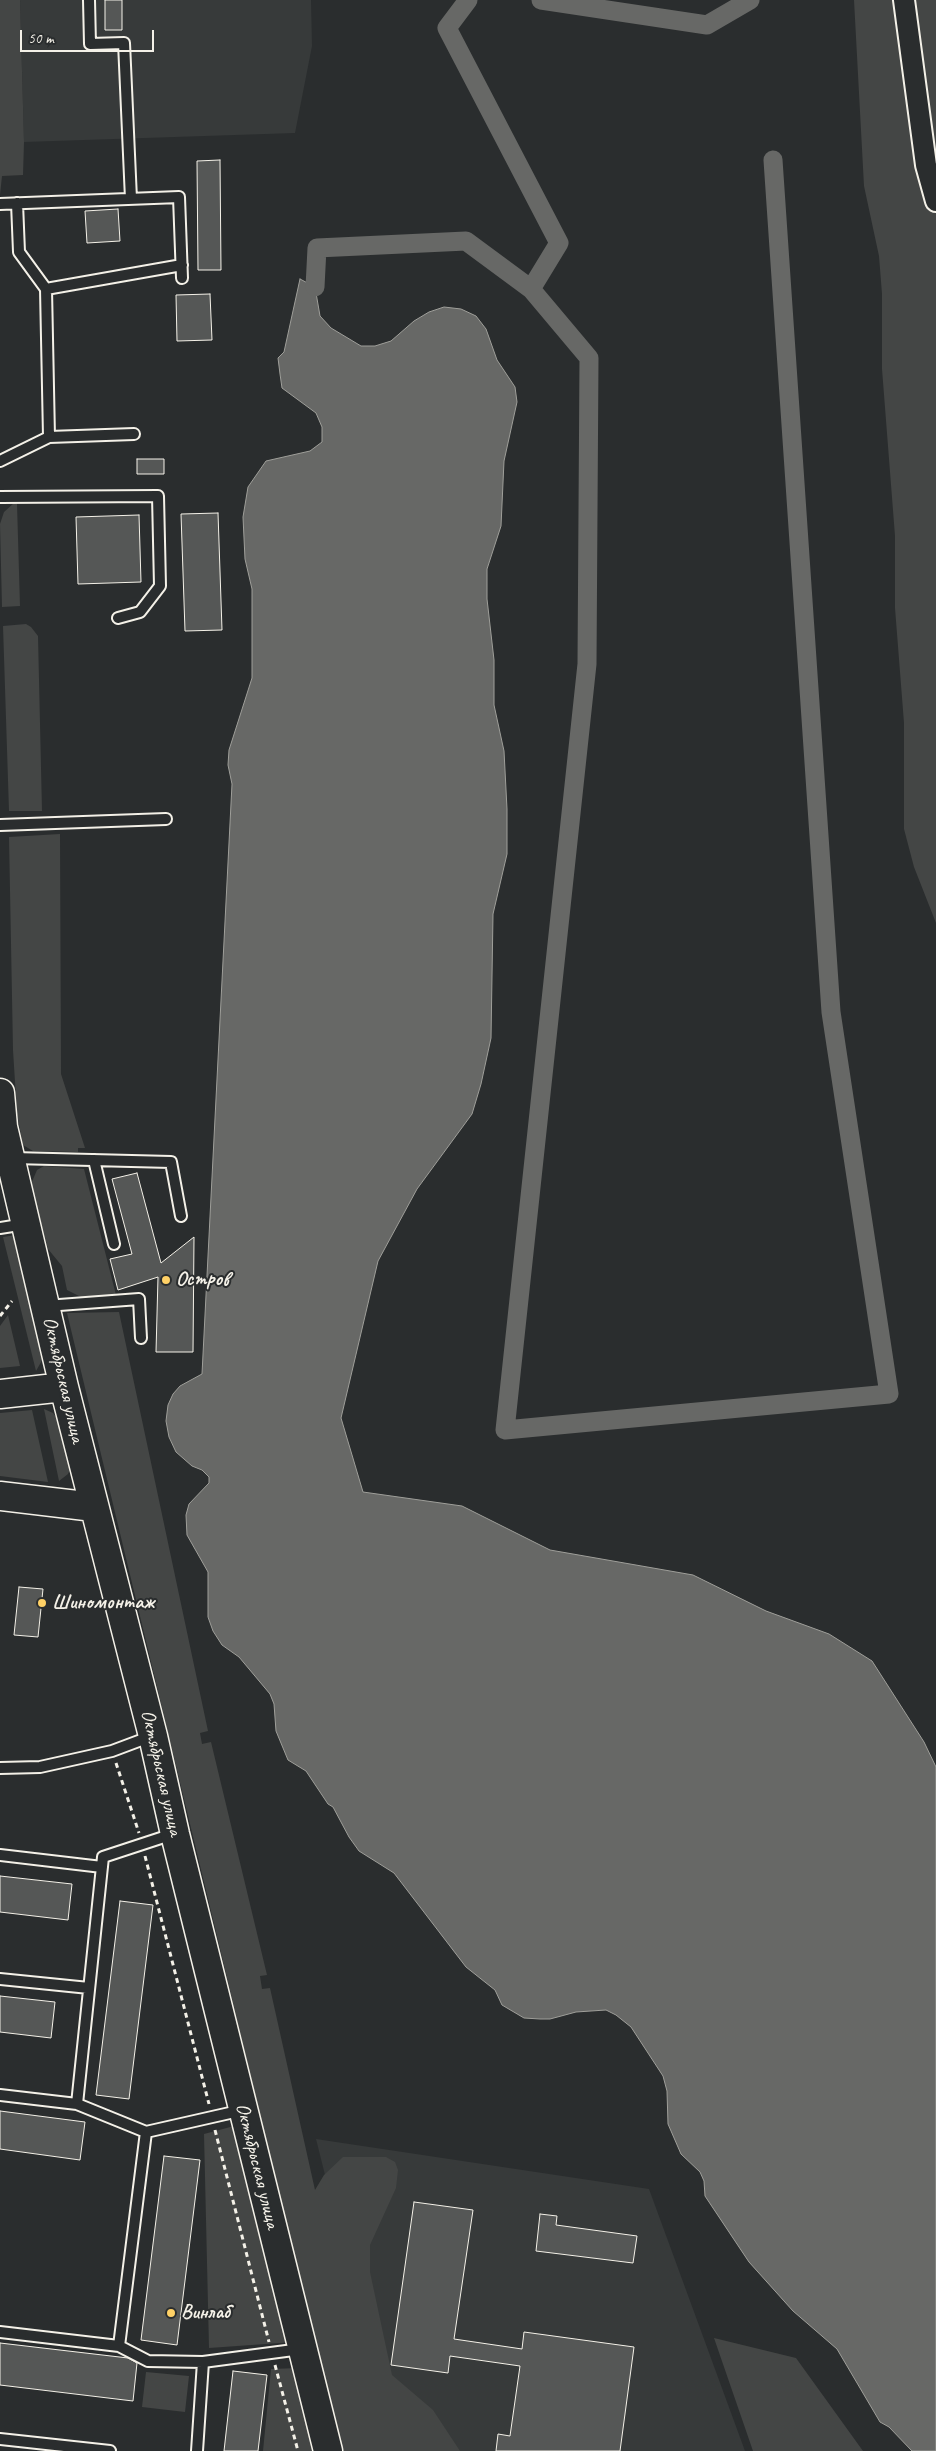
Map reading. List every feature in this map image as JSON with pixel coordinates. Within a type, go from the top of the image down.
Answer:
[{"type":"main road","name":"Октябрьская улица","points":[[0,1093],[3,1127],[12,1158],[13,1226],[45,1306],[153,1736],[175,1834],[328,2451]]},
{"type":"main road","points":[[0,1394],[64,1387]]},
{"type":"main road","points":[[0,1496],[94,1507]]},
{"type":"street","points":[[904,0],[926,165],[936,201]]},
{"type":"lane","points":[[89,0],[90,44],[124,43],[130,199]]},
{"type":"lane","points":[[0,204],[179,197],[182,278]]},
{"type":"lane","points":[[17,203],[19,252],[46,289],[49,437]]},
{"type":"lane","points":[[46,289],[182,265]]},
{"type":"lane","points":[[0,460],[49,437],[134,434]]},
{"type":"lane","points":[[0,497],[158,496],[160,586],[140,612],[118,618]]},
{"type":"lane","points":[[0,825],[166,819]]},
{"type":"lane","points":[[12,1158],[171,1162],[180,1216]]},
{"type":"lane","points":[[94,1160],[114,1244]]},
{"type":"lane","points":[[45,1306],[139,1299],[140,1338]]},
{"type":"lane","points":[[0,1768],[40,1767],[112,1750],[153,1736]]},
{"type":"lane","points":[[77,2104],[103,1857],[175,1834]]},
{"type":"lane","points":[[0,1856],[102,1867]]},
{"type":"lane","points":[[0,1979],[89,1988]]},
{"type":"lane","points":[[0,2095],[77,2104],[146,2132],[244,2110]]},
{"type":"lane","points":[[119,2346],[146,2132]]},
{"type":"lane","points":[[0,2332],[119,2346],[148,2361],[203,2362],[303,2348]]},
{"type":"lane","points":[[197,2451],[203,2362]]},
{"type":"lane","points":[[0,2439],[110,2451]]},
{"type":"path","points":[[0,1316],[12,1301]]},
{"type":"path","points":[[112,1750],[142,1844],[298,2451]]},
{"type":"shaded area","points":[[0,0],[20,0],[24,142],[23,175],[2,176],[0,195]]},
{"type":"shaded area","points":[[20,0],[311,0],[312,46],[295,133],[24,142]]},
{"type":"shaded area","points":[[854,0],[936,0],[936,923],[914,867],[904,829],[904,723],[895,608],[895,536],[882,369],[882,294],[879,256],[864,186]]},
{"type":"shaded area","points":[[300,279],[315,287],[320,316],[331,328],[361,346],[375,346],[391,341],[414,321],[429,312],[444,307],[461,309],[476,316],[486,329],[497,360],[515,387],[517,402],[504,461],[501,526],[487,569],[487,599],[494,660],[494,705],[504,751],[507,809],[507,854],[493,914],[491,1038],[472,1114],[417,1189],[378,1261],[341,1418],[363,1492],[462,1506],[550,1550],[693,1575],[766,1611],[829,1634],[872,1661],[924,1742],[936,1767],[936,2451],[912,2451],[889,2427],[880,2422],[837,2349],[793,2311],[749,2262],[705,2196],[704,2181],[700,2172],[681,2154],[668,2124],[667,2091],[663,2076],[631,2027],[606,2010],[576,2012],[550,2019],[540,2019],[524,2018],[502,2005],[495,1990],[466,1967],[394,1873],[359,1851],[333,1807],[328,1804],[306,1771],[288,1760],[276,1731],[274,1704],[270,1694],[239,1657],[222,1645],[213,1631],[208,1617],[208,1572],[187,1535],[186,1515],[189,1504],[209,1483],[209,1477],[176,1452],[169,1437],[166,1421],[168,1405],[173,1394],[180,1386],[202,1374],[232,784],[228,765],[229,750],[252,678],[252,589],[245,559],[243,517],[248,487],[266,461],[310,451],[322,442],[322,427],[316,413],[282,388],[280,374],[278,358],[284,352]]},
{"type":"shaded area","points":[[14,503],[17,504],[20,606],[2,607],[0,524],[4,512]]},
{"type":"shaded area","points":[[26,624],[38,636],[42,811],[9,811],[3,626]]},
{"type":"shaded area","points":[[60,834],[61,1074],[85,1148],[78,1148],[78,1152],[33,1151],[23,1145],[17,1114],[13,1050],[9,837]]},
{"type":"shaded area","points":[[44,1166],[84,1169],[116,1295],[81,1297],[67,1290],[62,1266],[48,1249],[31,1184],[37,1170]]},
{"type":"shaded area","points":[[16,1235],[45,1355],[36,1371],[3,1237]]},
{"type":"shaded area","points":[[119,1312],[208,1731],[200,1733],[202,1744],[211,1742],[267,1975],[260,1976],[262,1989],[270,1988],[315,2190],[324,2175],[343,2157],[386,2157],[395,2162],[398,2170],[396,2188],[370,2245],[370,2272],[392,2375],[433,2410],[460,2451],[341,2451],[67,1313]]},
{"type":"shaded area","points":[[8,1315],[20,1366],[0,1368],[0,1326]]},
{"type":"shaded area","points":[[44,1409],[53,1413],[61,1423],[72,1465],[68,1474],[59,1481]]},
{"type":"shaded area","points":[[32,1410],[48,1482],[0,1476],[0,1413]]},
{"type":"shaded area","points":[[238,2125],[294,2342],[209,2348],[204,2134]]},
{"type":"shaded area","points":[[316,2139],[649,2189],[745,2451],[394,2451]]},
{"type":"shaded area","points":[[714,2338],[796,2358],[863,2451],[753,2451]]},
{"type":"shaded area","points":[[299,2368],[321,2451],[263,2451],[271,2369]]},
{"type":"shaded area","points":[[146,2372],[189,2376],[185,2412],[142,2407]]},
{"type":"building","points":[[105,0],[122,0],[122,30],[105,30]]},
{"type":"building","points":[[220,160],[221,270],[198,270],[197,161]]},
{"type":"building","points":[[118,209],[120,241],[87,243],[85,211]]},
{"type":"building","points":[[210,294],[212,340],[177,341],[176,295]]},
{"type":"building","points":[[137,459],[164,459],[164,474],[137,474]]},
{"type":"building","points":[[218,513],[222,630],[185,631],[181,514]]},
{"type":"building","points":[[139,515],[141,582],[78,584],[76,517]]},
{"type":"building","points":[[137,1173],[161,1263],[194,1237],[193,1352],[156,1352],[158,1277],[118,1290],[110,1259],[132,1254],[112,1179]]},
{"type":"building","points":[[19,1587],[43,1589],[38,1637],[14,1635]]},
{"type":"building","points":[[0,1876],[72,1884],[68,1920],[0,1912]]},
{"type":"building","points":[[120,1901],[153,1905],[129,2099],[96,2095]]},
{"type":"building","points":[[0,1996],[55,2002],[51,2038],[0,2032]]},
{"type":"building","points":[[0,2111],[85,2122],[80,2160],[0,2149]]},
{"type":"building","points":[[164,2156],[200,2160],[177,2345],[141,2340]]},
{"type":"building","points":[[414,2202],[473,2210],[454,2339],[522,2349],[524,2332],[634,2347],[620,2451],[496,2451],[498,2434],[510,2436],[520,2366],[450,2356],[448,2373],[391,2365]]},
{"type":"building","points":[[540,2214],[557,2216],[556,2225],[637,2236],[633,2263],[536,2251]]},
{"type":"building","points":[[0,2343],[128,2358],[137,2363],[133,2401],[0,2385]]},
{"type":"building","points":[[233,2371],[267,2375],[258,2451],[224,2451]]},
{"type":"waterway","points":[[315,287],[317,248],[466,241],[531,289],[559,243],[447,28],[468,0]]},
{"type":"waterway","points":[[541,0],[707,25],[750,0]]},
{"type":"waterway","points":[[531,289],[589,358],[587,664],[505,1430],[889,1394],[831,1012],[773,160]]},
{"type":"place","name":"Остров","points":[[166,1280]]},
{"type":"place","name":"Шиномонтаж","points":[[42,1603]]},
{"type":"place","name":"Винлаб","points":[[171,2313]]}]
